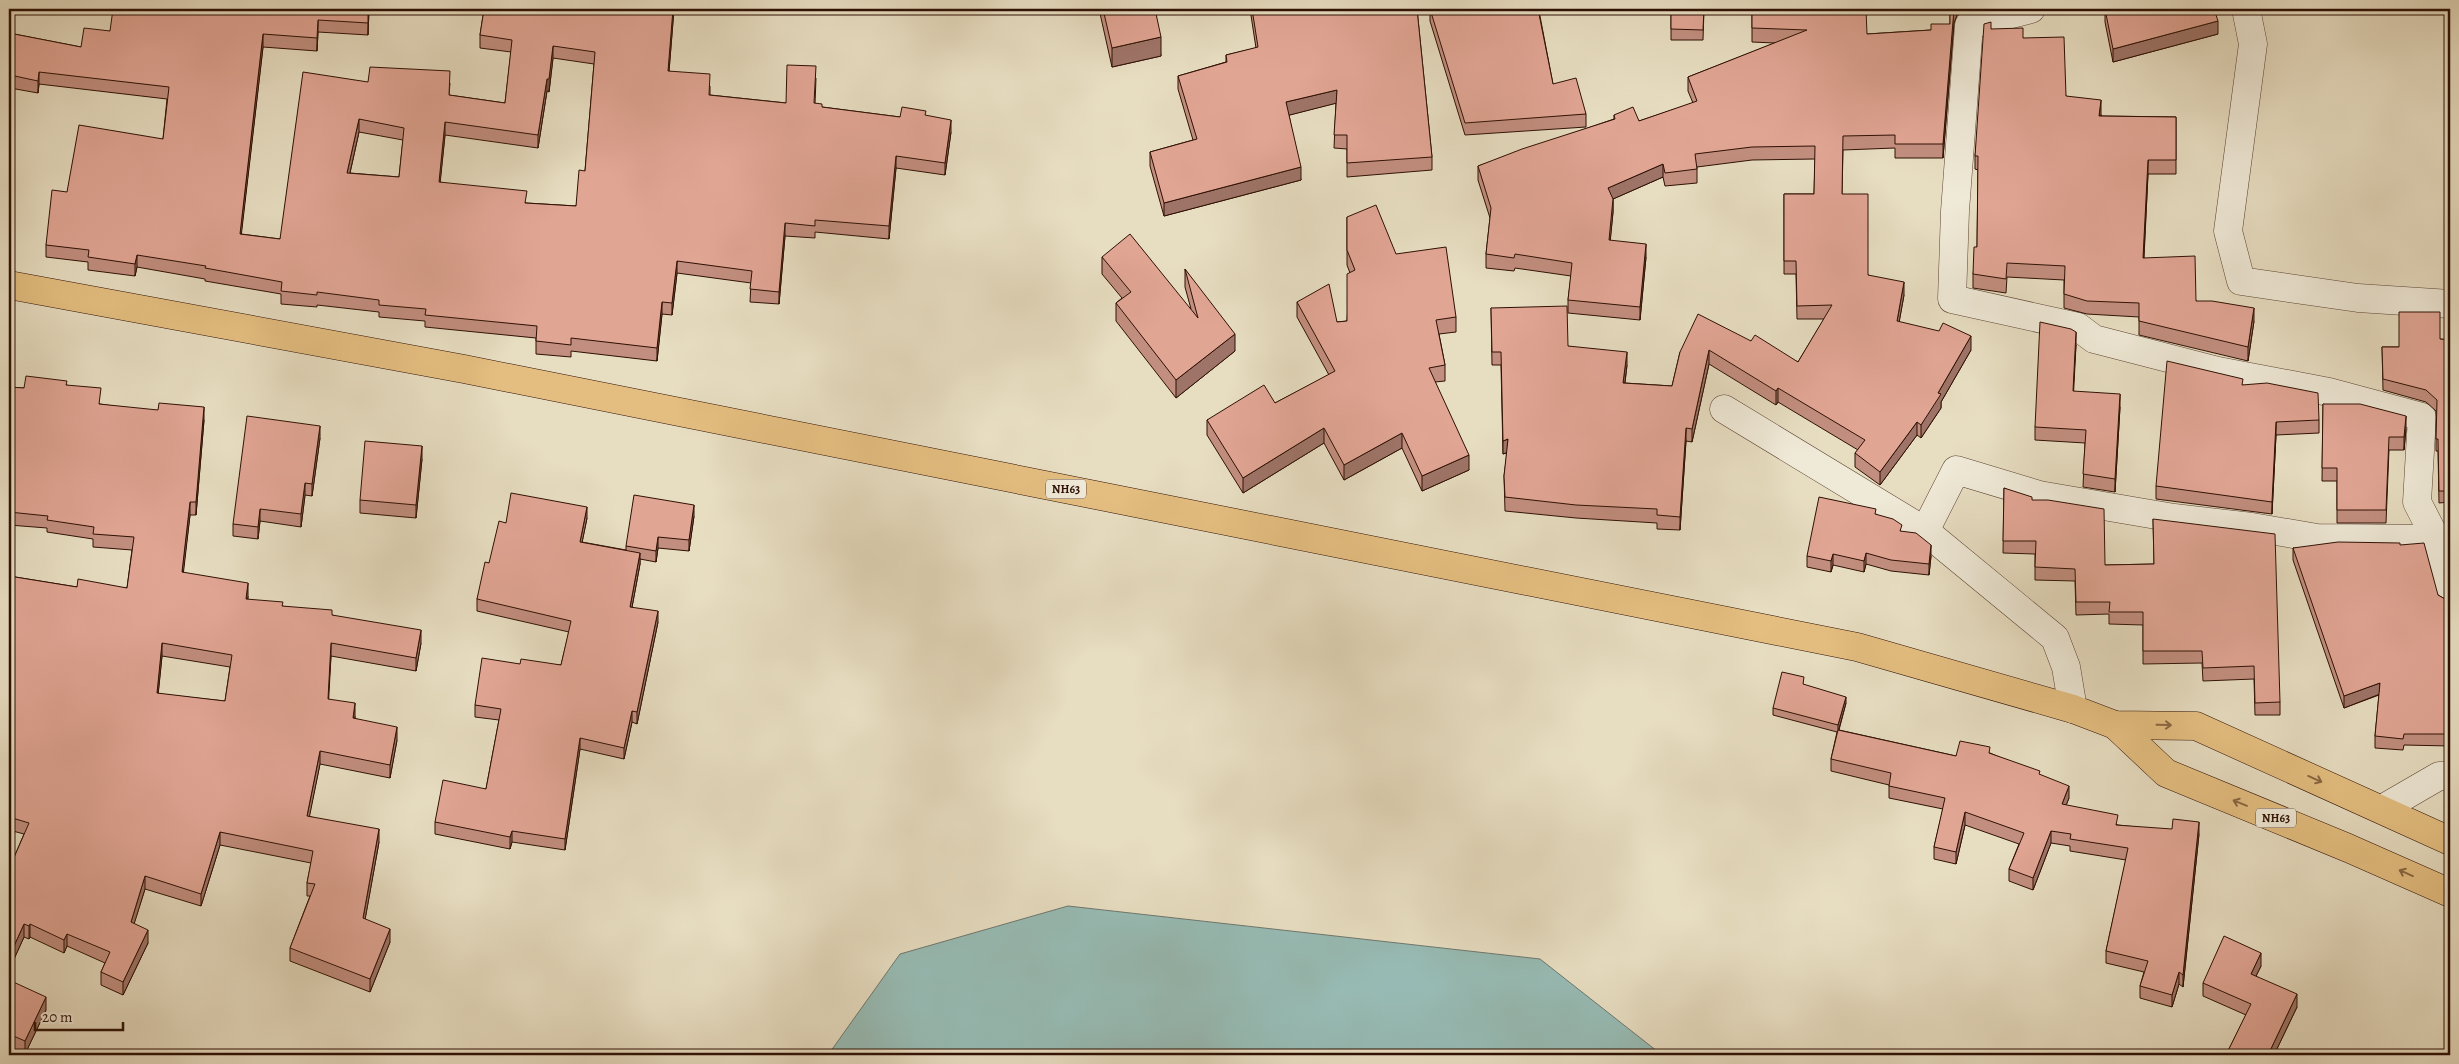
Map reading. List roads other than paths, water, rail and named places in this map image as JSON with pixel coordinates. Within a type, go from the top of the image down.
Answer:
[{"type":"highway","name":"NH63","points":[[9,285],[464,369],[1838,643],[2073,709],[2115,724],[2196,726],[2450,841]]},
{"type":"highway","name":"NH63","points":[[2115,724],[2166,773],[2348,848],[2450,893]]},
{"type":"street","points":[[2032,9],[1968,25],[1955,211],[1952,299],[2078,327],[2094,339],[2218,371],[2328,392],[2422,417],[2417,502],[2436,539],[2450,596]]},
{"type":"street","points":[[2246,9],[2253,44],[2228,231],[2241,281],[2358,298],[2450,304]]},
{"type":"street","points":[[1724,409],[1925,531],[2055,638],[2066,667],[2073,709]]},
{"type":"street","points":[[1925,531],[1956,470],[2039,495],[2174,518],[2252,526],[2317,538],[2436,539]]},
{"type":"street","points":[[2382,809],[2446,769]]},
{"type":"water","points":[[1068,906],[1540,959],[1662,1055],[828,1055],[900,954]]}]
